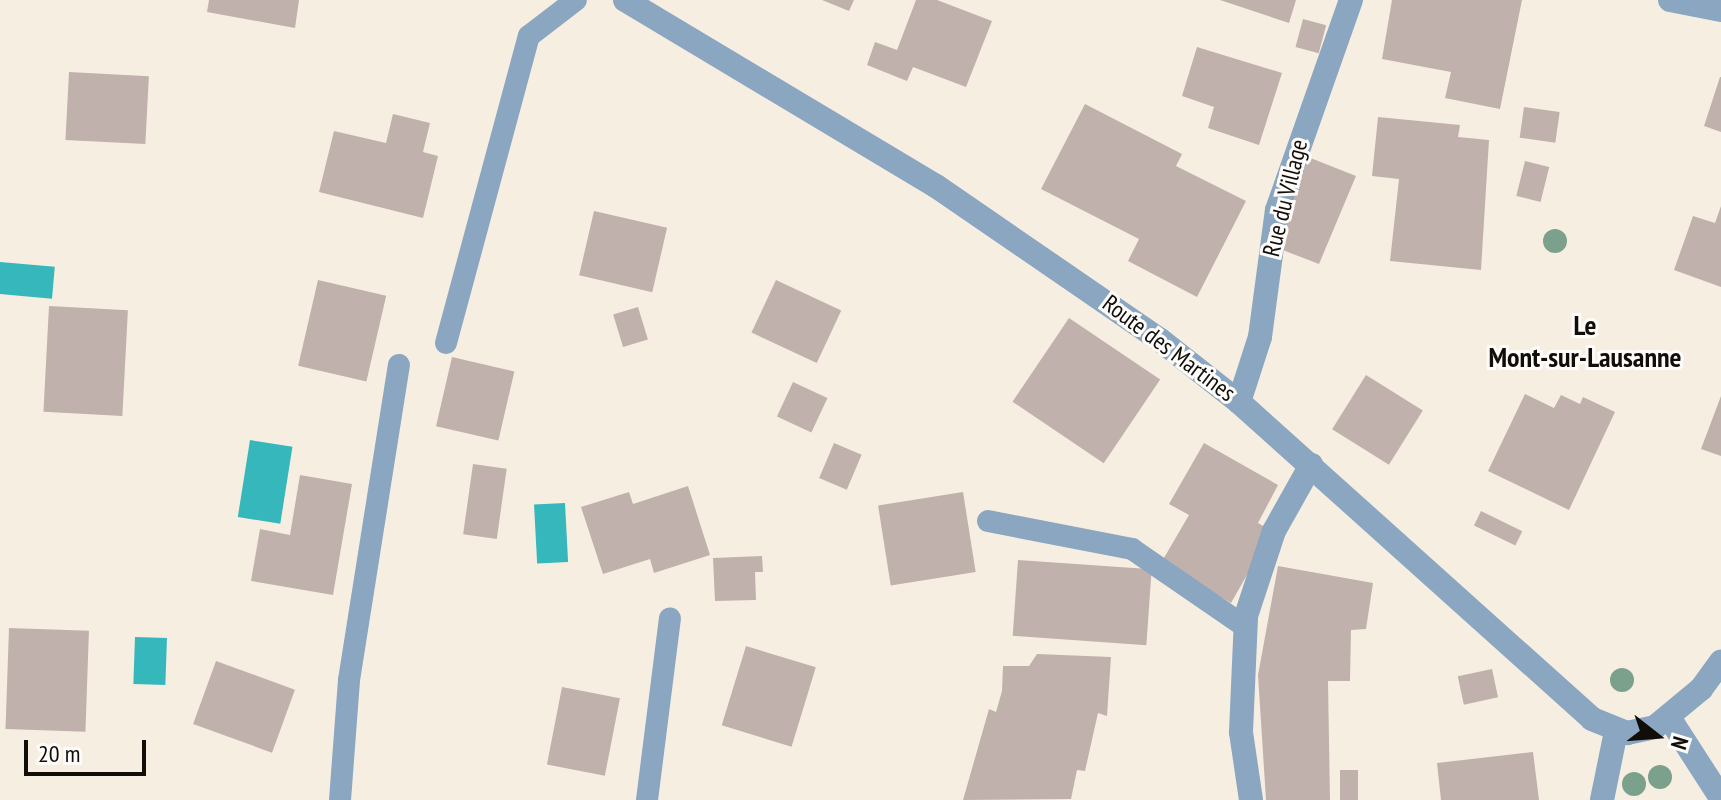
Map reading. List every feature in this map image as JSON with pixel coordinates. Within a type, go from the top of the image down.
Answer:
[{"type":"street","name":"Route des Martines","points":[[625,0],[936,186],[1092,291],[1239,402],[1592,719],[1616,731]]},
{"type":"street","name":"Rue du Village","points":[[1239,402],[1260,337],[1277,210],[1351,0]]},
{"type":"street","points":[[1670,0],[1721,10]]},
{"type":"street","points":[[1251,800],[1241,732],[1244,626],[1274,531],[1292,490],[1311,465]]},
{"type":"street","points":[[1602,800],[1616,731],[1642,731],[1670,719],[1721,661]]},
{"type":"street","points":[[1670,719],[1721,798]]},
{"type":"lane","points":[[446,343],[529,36],[576,0]]},
{"type":"lane","points":[[340,800],[349,680],[399,365]]},
{"type":"lane","points":[[988,521],[1132,549],[1244,626]]},
{"type":"lane","points":[[647,800],[670,618]]},
{"type":"water","points":[[0,262],[55,267],[52,299],[0,294]]},
{"type":"water","points":[[250,440],[292,447],[280,524],[238,517]]},
{"type":"water","points":[[565,503],[568,562],[537,564],[534,505]]},
{"type":"water","points":[[135,637],[167,638],[165,685],[133,684]]},
{"type":"building","points":[[209,0],[299,0],[295,28],[207,12]]},
{"type":"building","points":[[822,0],[854,0],[849,11]]},
{"type":"building","points":[[916,0],[937,0],[992,21],[966,87],[913,67],[907,81],[867,65],[875,42],[897,50]]},
{"type":"building","points":[[1220,0],[1296,0],[1289,23]]},
{"type":"building","points":[[1392,0],[1522,0],[1500,109],[1445,98],[1451,72],[1382,59]]},
{"type":"building","points":[[1303,19],[1326,25],[1319,53],[1295,47]]},
{"type":"building","points":[[1197,47],[1282,73],[1259,145],[1208,128],[1214,107],[1182,96]]},
{"type":"building","points":[[69,72],[149,76],[145,144],[65,140]]},
{"type":"building","points":[[1721,77],[1721,132],[1704,126]]},
{"type":"building","points":[[1085,104],[1182,154],[1176,166],[1246,201],[1197,297],[1128,261],[1139,239],[1041,189]]},
{"type":"building","points":[[1524,107],[1560,112],[1555,143],[1520,138]]},
{"type":"building","points":[[393,114],[430,123],[423,152],[438,156],[423,218],[319,192],[334,131],[386,143]]},
{"type":"building","points":[[1378,117],[1460,125],[1458,137],[1489,140],[1481,270],[1390,261],[1399,179],[1372,176]]},
{"type":"building","points":[[1308,157],[1356,176],[1319,264],[1280,249],[1287,229],[1282,227]]},
{"type":"building","points":[[1525,161],[1549,167],[1541,202],[1516,196]]},
{"type":"building","points":[[1721,206],[1721,287],[1674,270],[1693,216],[1715,223]]},
{"type":"building","points":[[594,211],[667,228],[652,292],[579,275]]},
{"type":"building","points":[[318,280],[386,296],[366,381],[298,366]]},
{"type":"building","points":[[776,280],[841,310],[817,363],[751,333]]},
{"type":"building","points":[[49,306],[128,310],[122,416],[43,412]]},
{"type":"building","points":[[638,307],[648,340],[623,347],[613,315]]},
{"type":"building","points":[[1069,318],[1160,380],[1104,463],[1013,402]]},
{"type":"building","points":[[452,357],[514,371],[498,441],[436,426]]},
{"type":"building","points":[[1366,375],[1423,411],[1389,465],[1332,429]]},
{"type":"building","points":[[793,382],[827,398],[811,432],[777,416]]},
{"type":"building","points":[[1525,394],[1554,408],[1561,395],[1580,404],[1583,397],[1615,412],[1569,510],[1488,471]]},
{"type":"building","points":[[1721,396],[1721,456],[1701,449]]},
{"type":"building","points":[[834,443],[862,455],[847,490],[819,478]]},
{"type":"building","points":[[1204,443],[1278,485],[1258,523],[1272,531],[1231,603],[1161,563],[1189,515],[1169,504]]},
{"type":"building","points":[[473,464],[507,469],[497,539],[463,534]]},
{"type":"building","points":[[300,475],[352,484],[333,595],[251,581],[260,529],[290,535]]},
{"type":"building","points":[[688,486],[710,555],[654,573],[650,559],[603,574],[581,507],[629,492],[633,504]]},
{"type":"building","points":[[963,492],[976,572],[891,585],[878,505]]},
{"type":"building","points":[[1481,511],[1522,531],[1515,546],[1474,525]]},
{"type":"building","points":[[762,556],[763,572],[755,572],[756,600],[715,601],[713,558]]},
{"type":"building","points":[[1018,560],[1152,569],[1146,645],[1013,636]]},
{"type":"building","points":[[1278,566],[1373,583],[1366,629],[1351,630],[1350,681],[1328,681],[1330,800],[1266,800],[1258,675]]},
{"type":"building","points":[[9,628],[89,631],[85,732],[5,729]]},
{"type":"building","points":[[746,646],[816,667],[792,747],[722,725]]},
{"type":"building","points":[[1037,654],[1111,657],[1107,716],[1098,713],[1085,771],[1077,770],[1071,799],[963,800],[989,709],[996,712],[1002,691],[1003,666],[1029,666]]},
{"type":"building","points":[[216,661],[295,690],[272,753],[193,724]]},
{"type":"building","points":[[1492,669],[1498,697],[1464,705],[1458,676]]},
{"type":"building","points":[[562,687],[620,698],[605,776],[547,765]]},
{"type":"building","points":[[1533,752],[1539,800],[1441,800],[1437,763]]},
{"type":"building","points":[[1340,770],[1358,770],[1358,800],[1340,800]]},
{"type":"district","name":"Le Mont-sur-Lausanne","points":[[1585,341]]}]
